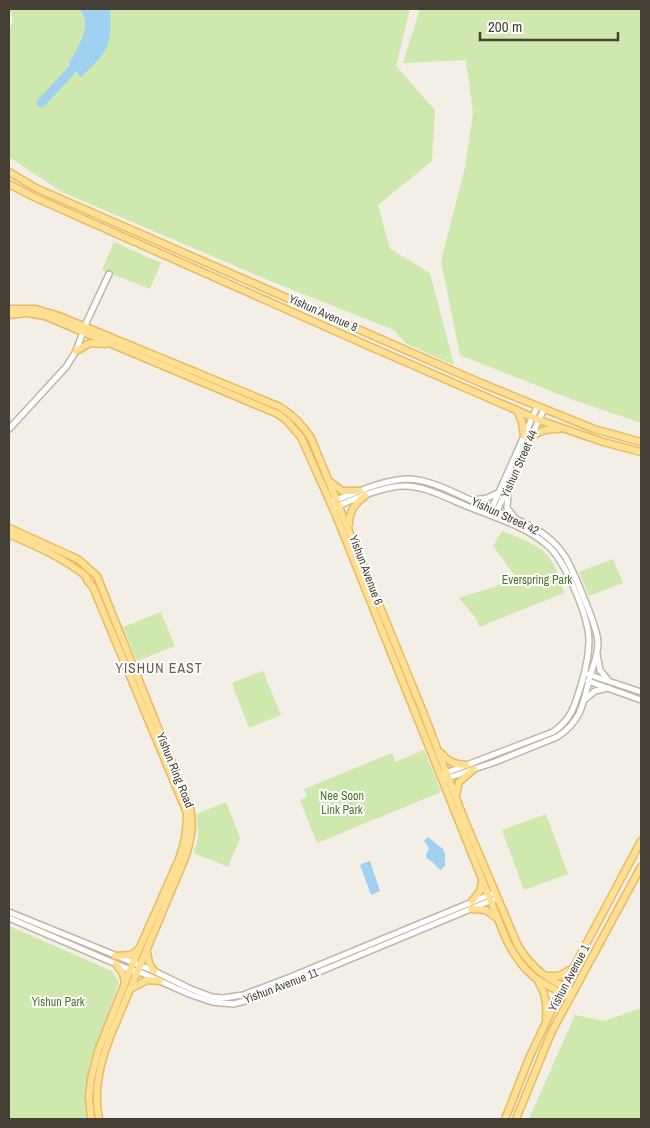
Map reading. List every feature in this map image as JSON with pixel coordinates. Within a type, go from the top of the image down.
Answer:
[{"type":"main road","name":"Yishun Avenue 8","points":[[9,172],[45,192],[541,408],[594,429],[641,442]]},
{"type":"main road","name":"Yishun Avenue 8","points":[[9,184],[43,201],[517,410],[563,429],[641,452]]},
{"type":"main road","name":"Yishun Avenue 6","points":[[9,309],[36,308],[53,314],[112,344],[280,407],[293,415],[311,438],[328,478],[335,504],[349,527],[437,748],[445,777],[482,878],[518,946],[540,978]]},
{"type":"main road","name":"Yishun Avenue 6","points":[[9,315],[35,313],[84,329],[278,414],[298,432],[335,504],[422,729],[456,797],[493,897],[499,920],[515,958],[532,977],[540,978],[571,994]]},
{"type":"main road","points":[[76,351],[90,343],[112,344]]},
{"type":"main road","points":[[517,410],[527,437],[542,430],[563,429]]},
{"type":"main road","points":[[328,478],[342,491],[362,494],[349,517],[349,527]]},
{"type":"main road","name":"Yishun Ring Road","points":[[9,528],[79,560],[90,575]]},
{"type":"main road","name":"Yishun Ring Road","points":[[9,534],[60,558],[90,575]]},
{"type":"main road","name":"Yishun Ring Road","points":[[90,575],[88,582],[95,582],[114,616],[154,727],[190,805],[192,823],[190,846],[144,949],[132,966],[94,1064],[89,1096],[91,1119]]},
{"type":"main road","points":[[422,729],[425,725],[423,712]]},
{"type":"main road","points":[[437,748],[449,761],[458,765],[466,765]]},
{"type":"main road","points":[[456,797],[458,782],[474,769]]},
{"type":"main road","name":"Yishun Avenue 1","points":[[505,1119],[546,1022],[641,841]]},
{"type":"main road","name":"Yishun Avenue 1","points":[[516,1119],[552,1031],[641,867]]},
{"type":"main road","points":[[482,878],[480,891],[472,905],[486,910],[499,920]]},
{"type":"main road","points":[[115,956],[132,955],[144,949],[154,971]]},
{"type":"main road","name":"Yishun Ring Road","points":[[99,1119],[97,1082],[101,1063],[110,1037],[140,969],[144,949]]},
{"type":"main road","points":[[116,964],[123,974],[125,984]]},
{"type":"main road","points":[[546,1022],[547,1003],[540,978],[559,976],[575,967]]},
{"type":"main road","points":[[132,988],[143,981],[160,980]]},
{"type":"main road","points":[[521,1081],[526,1074],[535,1075]]},
{"type":"street","points":[[9,429],[66,367],[76,351],[109,274]]},
{"type":"street","name":"Yishun Street 44","points":[[494,518],[494,510],[499,492],[541,408]]},
{"type":"street","name":"Yishun Street 44","points":[[488,515],[494,510],[508,489],[527,437]]},
{"type":"street","name":"Yishun Street 42","points":[[335,504],[393,481],[413,479],[424,481],[516,519],[546,536],[557,546],[567,560],[596,632],[598,643],[584,701],[577,720],[556,737],[474,769],[445,777]]},
{"type":"street","name":"Yishun Street 42","points":[[362,494],[392,487],[415,487],[427,490],[533,535],[546,544],[560,560],[586,620],[588,653],[583,676],[570,716],[563,726],[527,743],[466,765],[445,777]]},
{"type":"street","points":[[508,489],[507,508],[516,519]]},
{"type":"street","points":[[470,500],[488,498],[499,492]]},
{"type":"street","points":[[596,654],[600,670],[609,682]]},
{"type":"street","points":[[583,676],[590,675],[641,692]]},
{"type":"street","points":[[583,676],[589,682],[641,700]]},
{"type":"street","points":[[584,701],[588,695],[595,691],[609,688]]},
{"type":"street","name":"Yishun Avenue 11","points":[[140,969],[154,971],[191,989],[212,996],[233,998],[493,897]]},
{"type":"street","name":"Yishun Avenue 11","points":[[9,912],[116,964],[132,966]]},
{"type":"street","name":"Yishun Avenue 11","points":[[9,918],[106,952],[189,994],[212,1002],[233,1004],[357,957],[452,913]]},
{"type":"street","points":[[106,952],[107,959]]},
{"type":"green space","points":[[10,9],[79,9],[83,15],[85,29],[80,44],[69,63],[111,26],[110,9],[410,9],[396,66],[435,110],[432,161],[378,205],[390,249],[430,273],[454,365],[405,343],[394,330],[275,283],[62,192],[9,157],[9,31],[13,21]]},
{"type":"green space","points":[[420,9],[641,9],[641,423],[568,398],[460,355],[441,261],[465,167],[473,113],[466,60],[403,63]]},
{"type":"green space","points":[[114,242],[161,263],[150,289],[102,270]]},
{"type":"green space","name":"Everspring Park","points":[[502,531],[536,546],[550,558],[564,593],[479,627],[476,618],[459,598],[494,587],[515,576],[493,546]]},
{"type":"green space","points":[[613,559],[623,583],[589,596],[579,572]]},
{"type":"green space","points":[[161,612],[175,646],[137,661],[123,627]]},
{"type":"green space","points":[[263,671],[281,715],[249,728],[232,683]]},
{"type":"green space","name":"Nee Soon Link Park","points":[[424,750],[441,792],[317,843],[300,800],[307,796],[304,789],[392,753],[395,762]]},
{"type":"green space","points":[[226,802],[240,838],[228,867],[194,853],[198,837],[197,814]]},
{"type":"green space","points":[[546,814],[568,874],[524,890],[502,830]]},
{"type":"green space","name":"Yishun Park","points":[[9,926],[112,971],[119,982],[89,1069],[85,1096],[86,1119],[9,1119]]},
{"type":"green space","points":[[641,1008],[641,1119],[529,1119],[575,1015],[604,1021]]},
{"type":"water","points":[[79,9],[110,9],[111,21],[106,48],[97,61],[81,77],[69,63],[80,44],[85,29],[83,15]]},
{"type":"water","points":[[428,837],[443,849],[445,854],[445,866],[441,870],[427,859],[426,855],[429,848],[424,841]]},
{"type":"water","points":[[370,861],[380,891],[371,895],[360,865]]},
{"type":"waterway","points":[[41,103],[80,61]]},
{"type":"district","name":"YISHUN EAST","points":[[159,668]]}]
